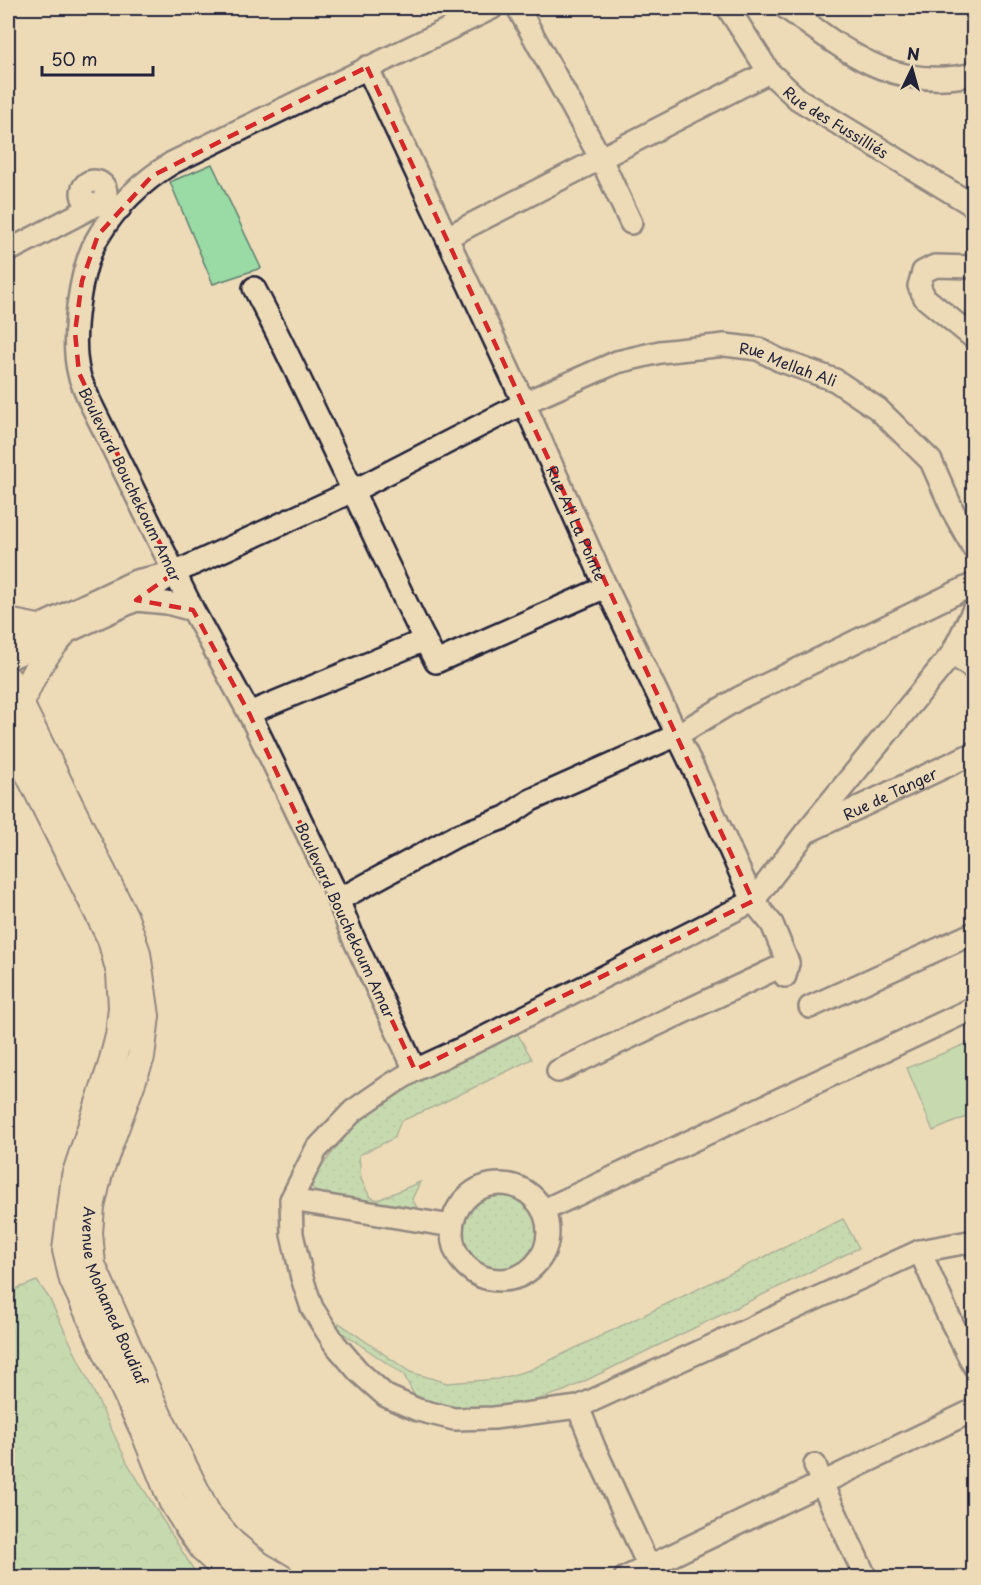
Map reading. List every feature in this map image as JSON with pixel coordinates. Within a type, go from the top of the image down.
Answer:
[{"type":"main road","points":[[8,622],[49,632],[40,662],[28,684],[20,707]]},
{"type":"main road","name":"Avenue Mohamed Boudiaf","points":[[8,679],[124,918],[137,953],[143,984],[147,1016],[141,1057],[99,1173],[91,1207],[89,1233],[92,1265],[159,1417],[208,1515],[232,1543],[259,1565],[281,1578]]},
{"type":"main road","name":"Avenue Mohamed Boudiaf","points":[[8,732],[111,939],[120,973],[122,1007],[119,1036],[111,1068],[75,1176],[71,1200],[66,1250],[73,1280],[143,1429],[172,1501],[205,1551],[234,1578]]},
{"type":"street","name":"Boulevard Bouchekoum Amar","points":[[416,1070],[249,713],[174,573],[89,400],[79,374],[75,333],[82,282],[99,235],[135,190],[152,176],[172,163],[492,8]]},
{"type":"street","points":[[518,8],[601,159],[632,223]]},
{"type":"street","name":"Rue des Fussilliés","points":[[729,8],[769,72],[798,99],[974,206]]},
{"type":"street","points":[[786,8],[854,56],[886,71],[912,77],[956,78],[974,74]]},
{"type":"street","name":"Rue Ali La Pointe","points":[[367,67],[753,901],[772,924],[787,970],[558,1071]]},
{"type":"street","points":[[447,237],[769,72]]},
{"type":"street","points":[[8,251],[98,204],[120,208]]},
{"type":"street","points":[[974,267],[934,266],[923,272],[919,286],[925,298],[974,338]]},
{"type":"street","points":[[254,288],[309,396],[436,662],[606,586]]},
{"type":"street","name":"Rue Mellah Ali","points":[[174,573],[353,491],[524,403],[616,362],[660,352],[725,345],[758,349],[779,360],[835,380],[878,409],[931,461],[953,511],[974,549]]},
{"type":"street","points":[[8,641],[49,632],[136,600],[174,573]]},
{"type":"street","points":[[8,659],[136,581],[174,573]]},
{"type":"street","points":[[338,900],[456,836],[506,818],[531,800],[677,735],[739,699],[974,584]]},
{"type":"street","points":[[136,600],[167,603],[193,610]]},
{"type":"street","points":[[974,609],[952,654],[806,832],[753,901],[470,1045],[416,1070],[353,1111],[316,1150],[291,1200],[292,1234],[302,1278],[312,1308],[335,1344],[359,1372],[386,1396],[418,1410],[454,1419],[494,1418],[578,1407],[920,1251],[974,1241]]},
{"type":"street","points":[[249,713],[425,640]]},
{"type":"street","points":[[952,654],[974,669]]},
{"type":"street","name":"Rue de Tanger","points":[[806,832],[973,756]]},
{"type":"street","points":[[810,1007],[974,933]]},
{"type":"street","points":[[544,1210],[974,1008]]},
{"type":"street","points":[[495,1184],[512,1185],[536,1198],[544,1210],[548,1234],[543,1253],[529,1270],[517,1277],[500,1280],[486,1278],[462,1262],[454,1247],[452,1226],[464,1200],[481,1188],[495,1184]]},
{"type":"street","points":[[291,1200],[452,1226]]},
{"type":"street","points":[[920,1251],[947,1313],[974,1366]]},
{"type":"street","points":[[578,1407],[652,1572]]},
{"type":"street","points":[[625,1578],[652,1572],[819,1475],[974,1410]]},
{"type":"street","points":[[819,1475],[866,1578]]},
{"type":"highlighted area","points":[[367,67],[753,901],[415,1070],[249,713],[193,610],[136,600],[174,573],[79,373],[75,332],[82,281],[98,235],[152,176]]},
{"type":"green space","points":[[212,164],[261,268],[213,284],[170,182]]},
{"type":"green space","points":[[516,1031],[532,1059],[401,1121],[394,1138],[359,1155],[361,1179],[370,1197],[378,1200],[420,1182],[412,1199],[418,1209],[315,1193],[312,1186],[317,1173],[354,1124],[383,1101],[429,1072]]},
{"type":"green space","points":[[973,1041],[973,1114],[933,1131],[907,1068]]},
{"type":"green space","points":[[493,1196],[507,1196],[521,1202],[531,1212],[537,1226],[537,1240],[531,1254],[521,1264],[507,1270],[493,1270],[479,1264],[469,1254],[463,1240],[463,1226],[469,1212],[479,1202]]},
{"type":"green space","points":[[843,1219],[859,1248],[564,1391],[509,1407],[481,1412],[452,1411],[416,1399],[404,1375],[337,1329],[339,1323],[410,1372],[447,1383],[498,1379],[530,1370]]},
{"type":"green space","points":[[8,1269],[16,1289],[37,1281],[49,1298],[128,1464],[195,1572],[185,1577],[162,1577],[157,1570],[143,1577],[8,1577]]}]
